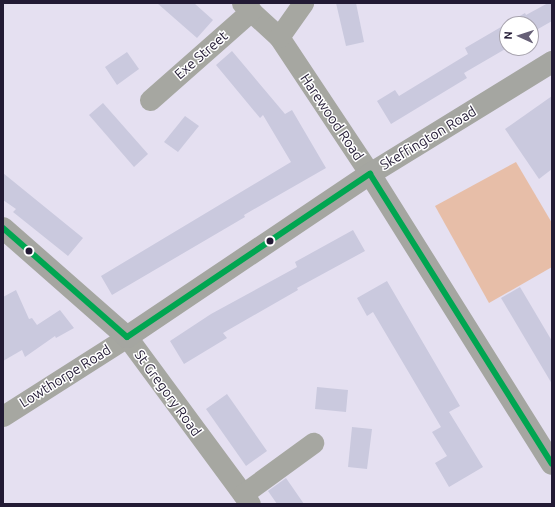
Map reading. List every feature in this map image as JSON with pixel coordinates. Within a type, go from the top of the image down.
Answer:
[{"type":"street","points":[[279,37],[304,3]]},
{"type":"street","name":"Harewood Road","points":[[247,7],[279,37],[370,174],[552,464]]},
{"type":"street","name":"Exe Street","points":[[150,100],[247,7]]},
{"type":"street","name":"Skeffington Road","points":[[127,337],[370,174],[552,62]]},
{"type":"street","name":"St Gregory Road","points":[[3,228],[127,337],[246,499]]},
{"type":"street","name":"Lowthorpe Road","points":[[3,416],[127,337]]},
{"type":"street","points":[[246,499],[313,443]]},
{"type":"shaded area","points":[[516,162],[552,223],[552,267],[489,303],[435,206]]},
{"type":"building","points":[[157,3],[194,3],[213,20],[197,38]]},
{"type":"building","points":[[336,3],[356,3],[364,42],[346,46]]},
{"type":"building","points":[[548,3],[552,3],[552,21],[539,28],[539,16],[520,16],[525,13],[526,15]]},
{"type":"building","points":[[499,28],[499,53],[464,73],[467,78],[391,124],[377,101],[395,90],[399,96],[468,54],[465,48]]},
{"type":"building","points":[[232,51],[285,114],[292,110],[326,168],[244,215],[245,217],[112,295],[101,276],[291,162],[263,115],[260,118],[216,65]]},
{"type":"building","points":[[127,52],[139,69],[117,85],[105,67]]},
{"type":"building","points":[[552,96],[552,169],[539,179],[505,129]]},
{"type":"building","points":[[103,103],[148,154],[134,167],[89,115]]},
{"type":"building","points":[[185,116],[199,126],[178,152],[164,142]]},
{"type":"building","points":[[3,173],[83,238],[68,256],[13,212],[16,209],[3,200]]},
{"type":"building","points":[[353,230],[365,251],[297,288],[298,290],[223,333],[227,338],[184,364],[170,341],[211,314],[297,267],[295,262]]},
{"type":"building","points":[[387,281],[460,406],[449,412],[483,467],[449,487],[435,463],[447,456],[432,432],[441,427],[373,312],[367,316],[357,298]]},
{"type":"building","points":[[520,287],[552,341],[552,384],[501,298]]},
{"type":"building","points":[[16,290],[29,319],[32,318],[37,325],[60,310],[74,328],[56,338],[55,336],[25,357],[22,350],[3,361],[3,297]]},
{"type":"building","points":[[317,387],[348,390],[346,412],[315,409]]},
{"type":"building","points":[[227,394],[267,451],[246,466],[206,409]]},
{"type":"building","points":[[352,427],[372,429],[367,469],[348,467]]},
{"type":"building","points":[[286,478],[304,504],[277,504],[268,491]]},
{"type":"transit line","points":[[370,174],[552,464]]},
{"type":"transit line","points":[[127,337],[370,174]]},
{"type":"transit line","points":[[3,228],[127,337]]}]
